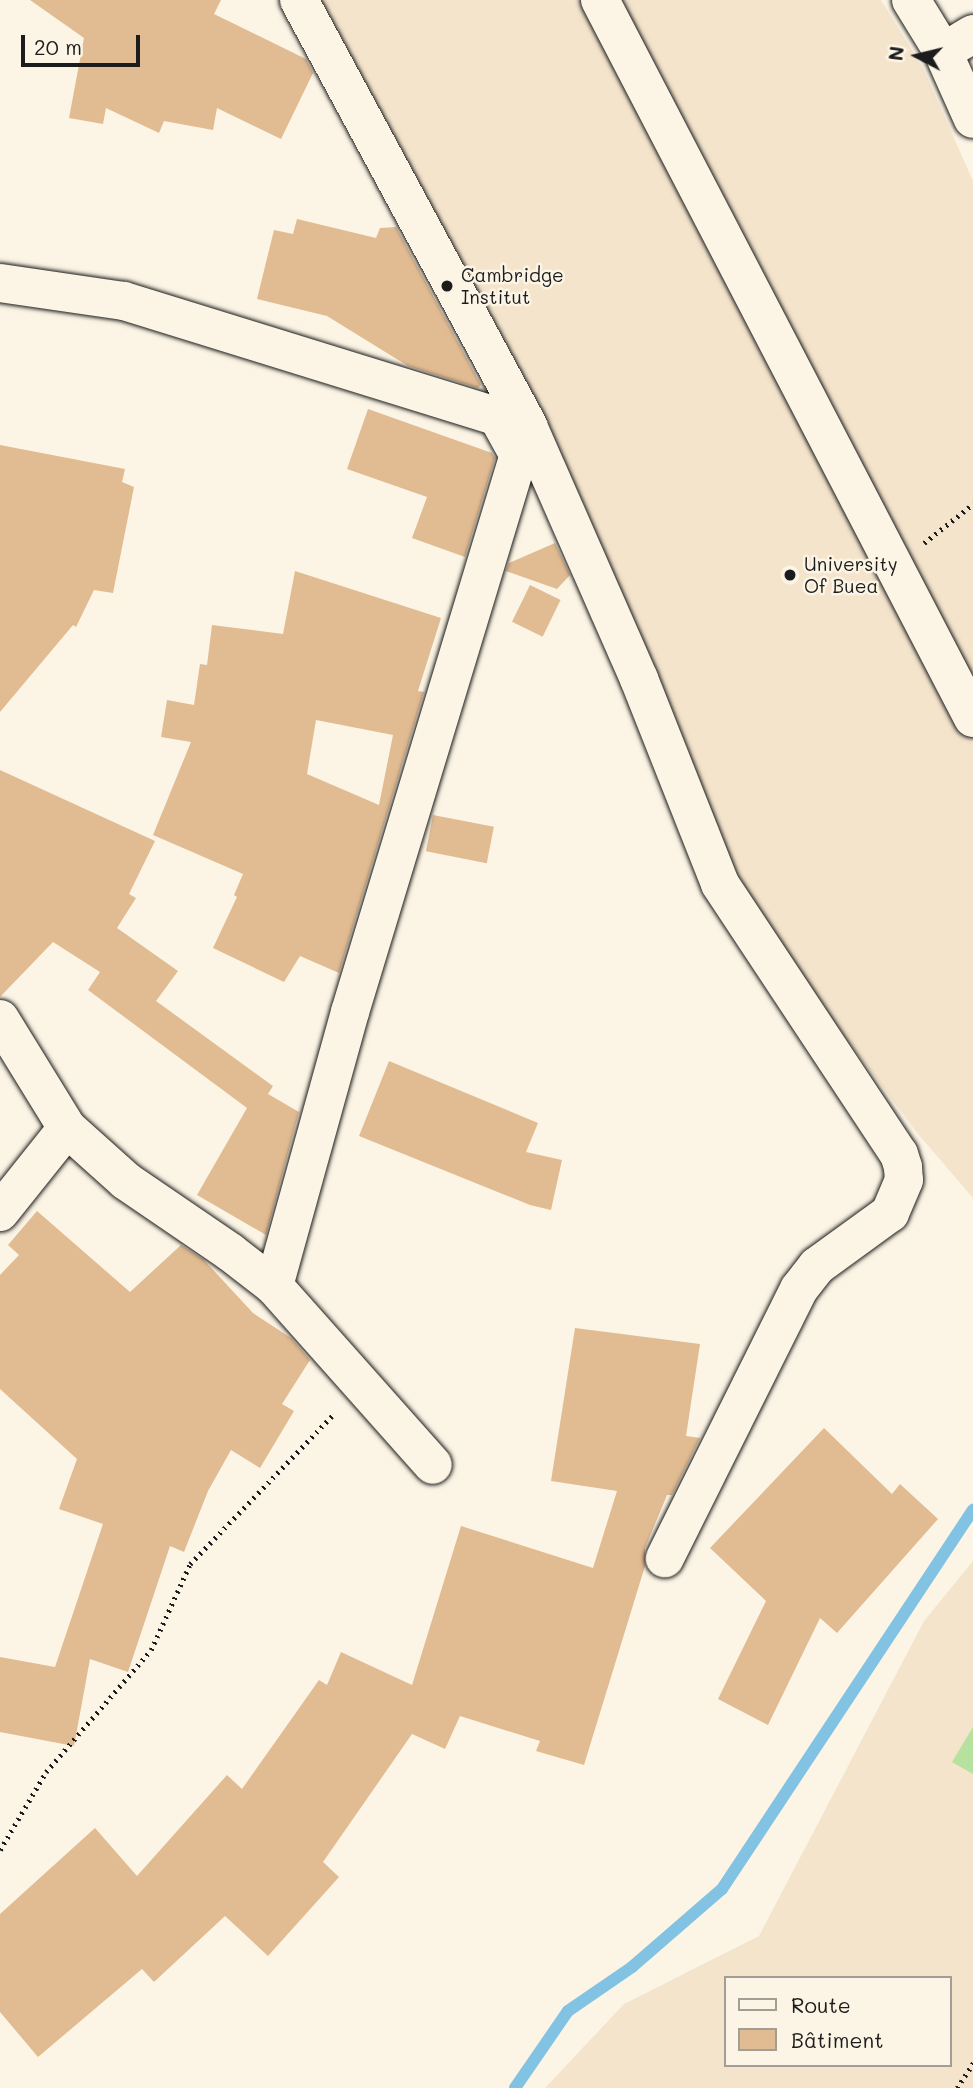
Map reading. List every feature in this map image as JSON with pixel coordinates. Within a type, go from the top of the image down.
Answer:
[{"type":"street","points":[[299,0],[639,679],[720,884],[899,1154],[903,1167],[904,1180],[890,1213],[817,1266],[799,1289],[665,1558]]},
{"type":"street","points":[[600,0],[973,718]]},
{"type":"street","points":[[911,0],[958,43],[973,119]]},
{"type":"street","points":[[0,283],[124,301],[512,421]]},
{"type":"street","points":[[274,1286],[350,1013],[517,461],[512,421]]},
{"type":"street","points":[[0,1019],[67,1128],[126,1181],[230,1252],[274,1286],[433,1465]]},
{"type":"street","points":[[0,1212],[67,1128]]},
{"type":"path","points":[[893,566],[973,505]]},
{"type":"path","points":[[0,1850],[46,1772],[151,1650],[190,1564],[362,1385]]},
{"type":"path","points":[[957,2088],[973,2063]]},
{"type":"shaded area","name":"University Of Buea","points":[[313,0],[881,0],[923,68],[973,181],[973,1198],[918,1134],[738,895]]},
{"type":"shaded area","points":[[973,1561],[973,2088],[545,2088],[624,2004],[759,1936],[924,1621]]},
{"type":"green space","points":[[973,1727],[973,1774],[952,1762]]},
{"type":"building","points":[[30,0],[221,0],[214,14],[306,59],[313,73],[281,139],[217,108],[213,130],[164,121],[159,133],[106,108],[103,124],[69,118],[84,38]]},
{"type":"building","points":[[297,219],[376,238],[380,228],[396,227],[481,385],[478,388],[408,366],[327,316],[257,299],[274,230],[293,234]]},
{"type":"building","points":[[368,409],[492,453],[495,458],[465,557],[412,538],[427,497],[347,469]]},
{"type":"building","points":[[0,445],[125,469],[122,482],[134,487],[113,593],[94,590],[76,627],[73,625],[0,712]]},
{"type":"building","points":[[555,543],[570,575],[557,589],[506,571],[509,563]]},
{"type":"building","points":[[295,571],[441,618],[418,691],[424,692],[339,973],[300,956],[284,982],[213,948],[237,897],[234,895],[243,874],[153,835],[191,742],[161,737],[167,700],[194,705],[200,664],[207,665],[212,625],[283,634]],"holes":[[[316,720],[393,735],[379,805],[307,774]]]},
{"type":"building","points":[[530,585],[561,600],[543,637],[512,622]]},
{"type":"building","points":[[0,770],[155,841],[129,894],[136,898],[117,928],[178,971],[156,1001],[273,1086],[268,1094],[299,1112],[266,1235],[197,1195],[247,1108],[88,990],[100,972],[53,942],[0,997]]},
{"type":"building","points":[[433,815],[494,827],[487,863],[426,851]]},
{"type":"building","points":[[389,1061],[538,1123],[526,1152],[562,1160],[551,1210],[530,1205],[359,1136]]},
{"type":"building","points":[[37,1211],[130,1292],[181,1245],[204,1260],[253,1313],[291,1338],[310,1360],[282,1404],[294,1411],[260,1468],[231,1450],[208,1491],[184,1552],[170,1546],[128,1672],[90,1659],[74,1746],[0,1732],[0,1657],[55,1667],[103,1524],[59,1509],[77,1459],[0,1389],[0,1275],[19,1255],[8,1245]]},
{"type":"building","points":[[575,1328],[700,1344],[686,1436],[700,1438],[672,1495],[667,1495],[645,1548],[645,1566],[584,1765],[536,1751],[540,1741],[460,1716],[445,1749],[412,1734],[323,1862],[339,1877],[268,1956],[225,1916],[154,1982],[142,1969],[38,2057],[0,2012],[0,1914],[95,1828],[137,1876],[227,1775],[242,1789],[319,1680],[327,1685],[341,1652],[412,1685],[461,1526],[593,1568],[617,1491],[551,1481]]},
{"type":"building","points":[[824,1428],[892,1494],[900,1484],[938,1519],[837,1633],[820,1618],[768,1725],[718,1699],[766,1601],[710,1548]]},
{"type":"waterway","points":[[515,2088],[568,2011],[632,1967],[722,1889],[973,1510]]},
{"type":"place","name":"Cambridge Institut","points":[[447,286]]},
{"type":"place","name":"University Of Buea","points":[[790,575]]}]
